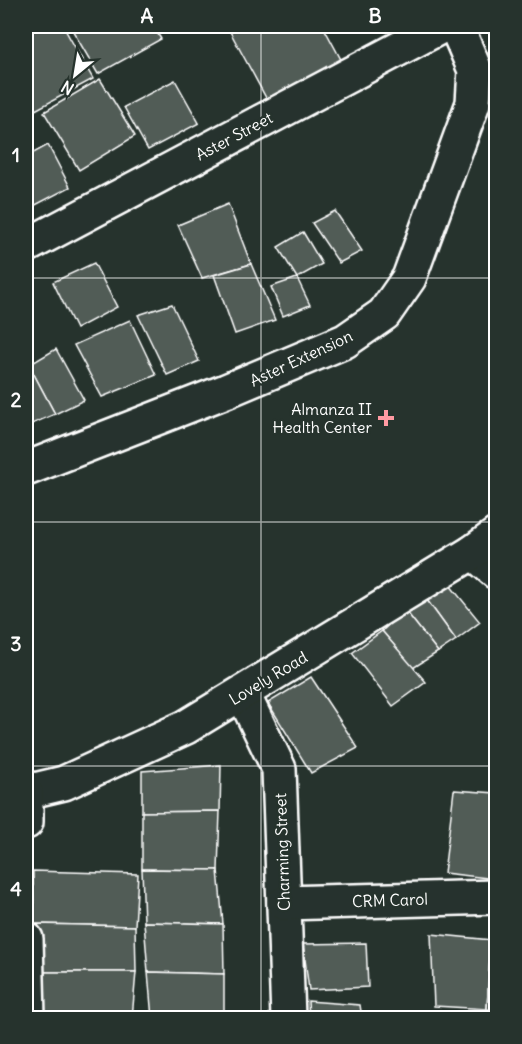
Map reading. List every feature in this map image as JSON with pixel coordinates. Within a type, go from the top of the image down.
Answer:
[{"type":"street","name":"Aster Street","points":[[26,246],[442,26]]},
{"type":"street","name":"Aster Extension","points":[[26,469],[226,391],[345,341],[384,314],[409,278],[473,103],[475,70],[456,26]]},
{"type":"street","name":"Lovely Road","points":[[26,802],[186,727],[489,553]]},
{"type":"street","name":"Charming Street","points":[[243,694],[279,769],[288,1018]]},
{"type":"street","name":"CRM Carol","points":[[284,903],[496,897]]},
{"type":"street","points":[[26,939],[28,1018]]},
{"type":"building","points":[[26,26],[63,26],[93,79],[26,115]]},
{"type":"building","points":[[70,26],[153,26],[161,39],[98,74]]},
{"type":"building","points":[[227,26],[323,26],[345,67],[271,107]]},
{"type":"building","points":[[100,79],[135,136],[79,170],[44,112]]},
{"type":"building","points":[[175,80],[199,123],[148,150],[124,107]]},
{"type":"building","points":[[48,145],[70,187],[26,210],[26,157]]},
{"type":"building","points":[[228,204],[251,264],[202,278],[178,225]]},
{"type":"building","points":[[335,211],[362,251],[339,263],[312,223]]},
{"type":"building","points":[[303,232],[322,264],[297,278],[278,247]]},
{"type":"building","points":[[94,263],[117,307],[76,329],[53,282]]},
{"type":"building","points":[[251,264],[275,320],[235,334],[214,275]]},
{"type":"building","points":[[297,278],[310,305],[283,316],[271,287]]},
{"type":"building","points":[[172,304],[199,361],[167,375],[138,315]]},
{"type":"building","points":[[130,320],[156,375],[102,397],[74,345]]},
{"type":"building","points":[[56,349],[84,400],[55,414],[29,365]]},
{"type":"building","points":[[29,365],[55,414],[27,426],[26,367]]},
{"type":"building","points":[[445,579],[480,622],[456,640],[424,596]]},
{"type":"building","points":[[424,596],[456,640],[438,652],[405,610]]},
{"type":"building","points":[[405,610],[438,652],[413,668],[382,631]]},
{"type":"building","points":[[382,631],[426,682],[393,706],[352,653]]},
{"type":"building","points":[[311,677],[358,748],[311,773],[268,703]]},
{"type":"building","points":[[221,765],[220,811],[142,812],[142,771]]},
{"type":"building","points":[[454,790],[496,793],[496,879],[444,873]]},
{"type":"building","points":[[220,811],[218,870],[142,869],[142,812]]},
{"type":"building","points":[[142,869],[218,870],[223,924],[144,922]]},
{"type":"building","points":[[33,871],[138,874],[135,926],[34,924]]},
{"type":"building","points":[[144,922],[223,924],[224,974],[148,972]]},
{"type":"building","points":[[34,924],[135,926],[136,972],[35,972]]},
{"type":"building","points":[[431,934],[491,940],[487,1009],[434,1006]]},
{"type":"building","points":[[491,940],[496,940],[496,1010],[487,1009]]},
{"type":"building","points":[[366,943],[368,987],[309,990],[303,944]]},
{"type":"building","points":[[35,972],[136,972],[132,1018],[36,1018]]},
{"type":"building","points":[[148,972],[224,974],[224,1018],[152,1018]]},
{"type":"building","points":[[308,1001],[360,1005],[362,1018],[309,1018]]},
{"type":"place","name":"Almanza II Health Center","points":[[386,418]]}]
